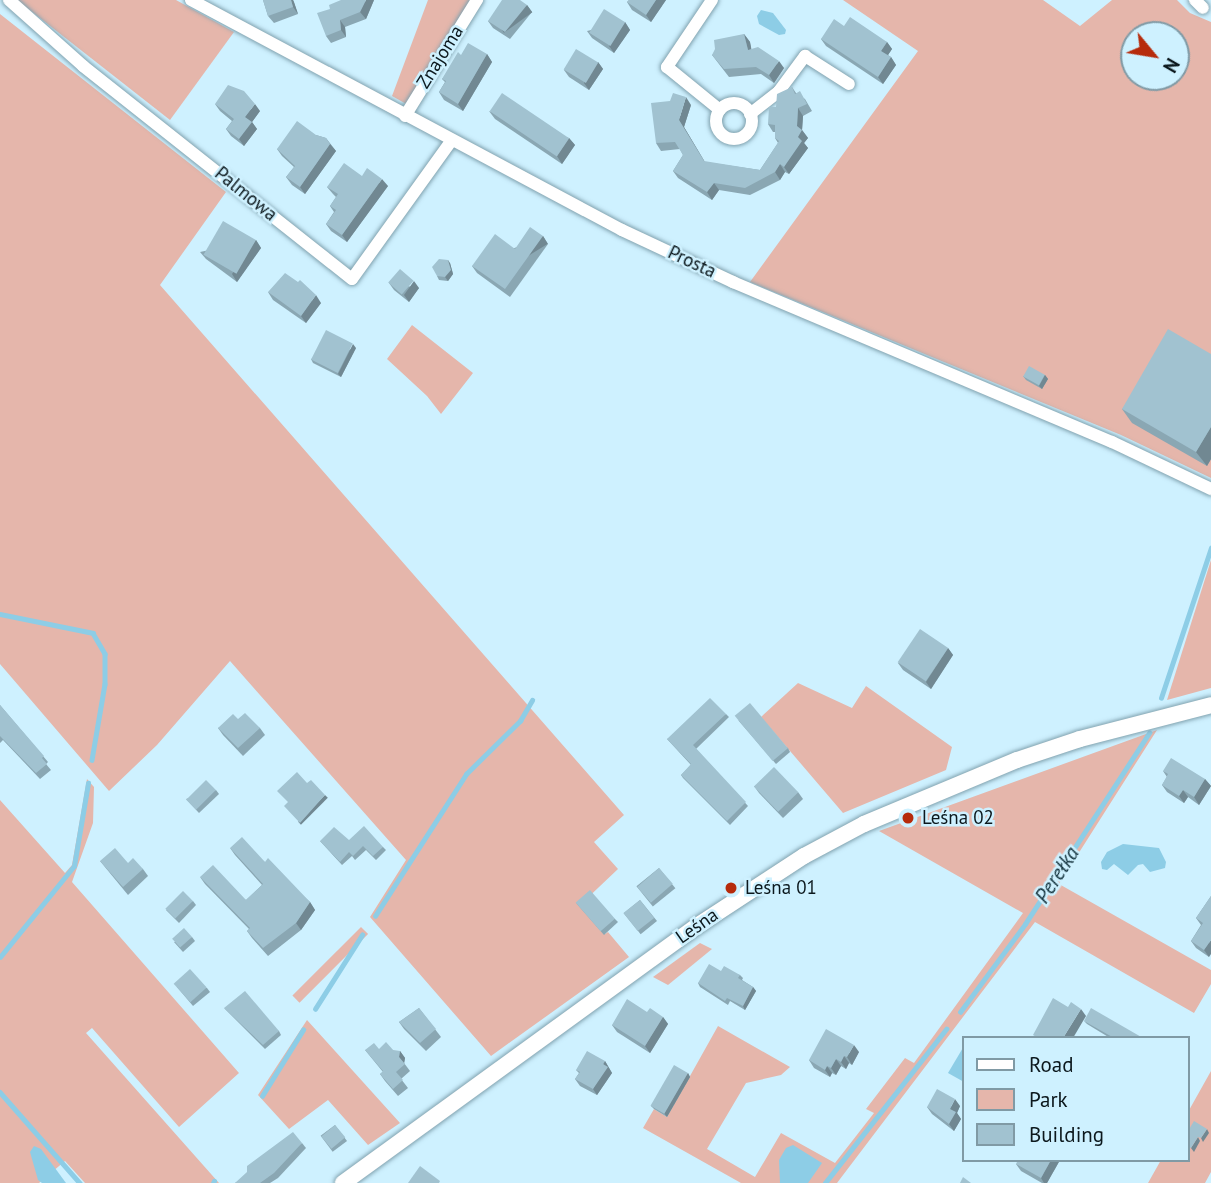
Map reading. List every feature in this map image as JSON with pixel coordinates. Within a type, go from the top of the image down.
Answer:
[{"type":"street","name":"Palmowa","points":[[9,0],[83,66],[352,279],[451,141]]},
{"type":"street","name":"Prosta","points":[[191,0],[622,230],[733,282],[1112,442],[1211,489]]},
{"type":"street","name":"Znajoma","points":[[405,116],[477,0]]},
{"type":"street","points":[[712,0],[667,67],[720,110]]},
{"type":"street","points":[[750,114],[779,91],[805,56],[849,84]]},
{"type":"street","points":[[727,104],[739,104],[750,114],[751,124],[745,135],[728,138],[716,125],[720,110],[727,104]]},
{"type":"street","name":"Leśna","points":[[343,1183],[697,926],[804,856],[896,810],[1017,760],[1093,735],[1211,705]]},
{"type":"green space","points":[[17,0],[176,0],[234,32],[170,120]]},
{"type":"green space","points":[[428,0],[471,0],[408,105],[392,96]]},
{"type":"green space","points":[[843,0],[1043,0],[1080,26],[1112,0],[1177,0],[1190,13],[1211,22],[1211,478],[1121,435],[750,282],[918,51]]},
{"type":"green space","points":[[0,14],[226,192],[160,285],[624,815],[594,842],[618,869],[579,906],[605,934],[608,932],[629,957],[491,1056],[370,917],[406,860],[230,661],[157,745],[109,791],[0,664]]},
{"type":"green space","points":[[412,325],[473,373],[441,414],[427,396],[387,359]]},
{"type":"green space","points":[[1211,560],[1211,688],[1167,700]]},
{"type":"green space","points":[[798,683],[852,708],[866,686],[952,747],[946,770],[843,813],[761,717]]},
{"type":"green space","points":[[1157,730],[1059,884],[1211,970],[1211,984],[1194,1013],[1035,922],[837,1183],[741,1183],[643,1128],[654,1109],[667,1117],[718,1026],[790,1067],[781,1075],[746,1083],[707,1149],[755,1177],[781,1133],[835,1163],[874,1113],[866,1109],[905,1058],[914,1063],[1023,913],[879,831]]},
{"type":"green space","points":[[87,779],[94,787],[93,823],[72,882],[239,1073],[179,1127],[92,1028],[86,1033],[219,1183],[85,1183],[65,1161],[39,1183],[0,1183],[0,800],[65,873],[72,865]]},
{"type":"green space","points":[[361,927],[368,934],[299,1003],[292,996]]},
{"type":"green space","points":[[700,943],[712,949],[668,985],[653,977]]},
{"type":"green space","points":[[307,1020],[400,1123],[368,1145],[328,1100],[289,1129],[258,1095]]},
{"type":"green space","points":[[1211,1071],[1211,1172],[1205,1183],[1148,1183],[1160,1162],[1190,1162],[1190,1108]]},
{"type":"water","points":[[761,10],[773,13],[786,30],[785,34],[779,35],[759,24],[757,16]]},
{"type":"water","points":[[1123,844],[1159,848],[1166,862],[1165,868],[1150,872],[1143,864],[1138,865],[1128,875],[1114,864],[1107,870],[1102,869],[1101,862],[1107,852]]},
{"type":"water","points":[[962,1049],[962,1081],[948,1073]]},
{"type":"water","points":[[793,1145],[822,1163],[808,1183],[780,1183],[779,1160],[786,1148]]},
{"type":"water","points":[[34,1146],[41,1149],[66,1183],[42,1183],[38,1180],[30,1152]]},
{"type":"building","points":[[263,0],[291,0],[293,7],[268,16]]},
{"type":"building","points":[[341,0],[366,0],[360,12],[340,20],[341,30],[326,36],[317,13],[330,9],[329,5]]},
{"type":"building","points":[[502,0],[520,0],[527,5],[505,32],[488,21]]},
{"type":"building","points":[[656,0],[646,15],[627,2]]},
{"type":"building","points":[[604,9],[625,22],[610,46],[589,33]]},
{"type":"building","points":[[850,17],[887,42],[881,51],[891,57],[878,77],[821,39],[834,19],[844,26]]},
{"type":"building","points":[[744,34],[748,50],[758,47],[779,61],[769,75],[756,67],[724,69],[712,55],[715,49],[714,40]]},
{"type":"building","points":[[468,43],[487,54],[458,104],[439,92],[446,81],[442,79],[458,52],[461,55]]},
{"type":"building","points":[[576,49],[598,62],[586,83],[564,70]]},
{"type":"building","points":[[228,85],[244,91],[255,104],[245,117],[252,122],[239,139],[226,129],[234,119],[215,104]]},
{"type":"building","points":[[792,87],[795,94],[800,91],[807,104],[798,108],[797,126],[802,130],[798,137],[802,141],[784,167],[780,164],[775,172],[745,188],[714,183],[707,192],[673,171],[683,155],[675,142],[656,143],[651,103],[670,101],[673,93],[686,97],[679,120],[704,161],[760,170],[779,141],[775,138],[775,125],[768,124],[769,107],[776,107],[777,94]]},
{"type":"building","points":[[502,93],[569,138],[557,157],[490,111]]},
{"type":"building","points":[[297,121],[316,135],[326,138],[330,144],[300,187],[286,177],[295,166],[277,149]]},
{"type":"building","points":[[344,163],[362,176],[367,168],[382,179],[342,235],[326,224],[336,210],[330,206],[338,194],[327,187]]},
{"type":"building","points":[[223,221],[256,240],[236,274],[204,255]]},
{"type":"building","points":[[530,227],[543,236],[505,289],[472,266],[495,234],[515,249]]},
{"type":"building","points":[[439,259],[448,260],[451,270],[445,277],[437,276],[432,267]]},
{"type":"building","points":[[400,269],[414,281],[402,294],[388,283]]},
{"type":"building","points":[[285,273],[298,282],[300,280],[316,295],[301,316],[268,292]]},
{"type":"building","points":[[1168,329],[1211,354],[1211,427],[1196,452],[1122,409]]},
{"type":"building","points":[[326,330],[353,344],[338,373],[311,359]]},
{"type":"building","points":[[1029,366],[1045,375],[1039,385],[1023,376]]},
{"type":"building","points":[[920,629],[948,648],[926,681],[898,662]]},
{"type":"building","points":[[710,698],[726,714],[693,745],[746,802],[727,821],[681,775],[691,764],[667,739]]},
{"type":"building","points":[[750,703],[788,748],[773,761],[735,716]]},
{"type":"building","points":[[0,705],[44,756],[42,758],[47,764],[36,773],[0,736]]},
{"type":"building","points":[[245,713],[260,728],[238,748],[218,728],[233,714],[238,719]]},
{"type":"building","points":[[1171,758],[1205,779],[1194,797],[1183,790],[1179,796],[1162,785],[1168,774],[1163,771]]},
{"type":"building","points":[[774,767],[798,792],[778,812],[754,786]]},
{"type":"building","points":[[297,772],[307,783],[311,780],[325,795],[300,823],[284,806],[288,802],[277,791]]},
{"type":"building","points":[[206,780],[216,790],[196,810],[186,800]]},
{"type":"building","points":[[364,826],[383,847],[373,856],[363,846],[353,856],[349,852],[340,862],[320,841],[334,827],[349,840]]},
{"type":"building","points":[[242,837],[265,862],[268,858],[310,902],[296,923],[263,948],[247,931],[250,928],[200,877],[213,865],[246,900],[263,884],[230,848]]},
{"type":"building","points":[[115,848],[128,863],[133,858],[143,869],[123,887],[100,861]]},
{"type":"building","points":[[659,868],[673,884],[651,903],[637,887]]},
{"type":"building","points":[[590,890],[615,919],[601,931],[576,902]]},
{"type":"building","points":[[183,891],[193,901],[175,919],[165,909]]},
{"type":"building","points":[[1211,896],[1211,940],[1204,950],[1191,941],[1203,923],[1196,918]]},
{"type":"building","points":[[640,900],[654,918],[638,931],[623,913]]},
{"type":"building","points":[[184,928],[192,937],[180,948],[172,939]]},
{"type":"building","points":[[709,964],[721,971],[724,966],[753,987],[743,1006],[727,998],[725,1001],[698,983]]},
{"type":"building","points":[[190,969],[207,988],[190,1002],[174,984]]},
{"type":"building","points":[[245,991],[279,1031],[263,1045],[224,1008]]},
{"type":"building","points":[[1053,998],[1068,1007],[1071,1002],[1081,1009],[1064,1036],[1033,1035]]},
{"type":"building","points":[[627,999],[647,1012],[650,1008],[663,1017],[645,1046],[612,1025]]},
{"type":"building","points":[[419,1008],[436,1029],[420,1043],[399,1022]]},
{"type":"building","points":[[1091,1008],[1140,1036],[1110,1036],[1084,1021]]},
{"type":"building","points":[[826,1029],[854,1045],[847,1057],[844,1056],[841,1062],[836,1059],[831,1068],[827,1066],[825,1070],[809,1060]]},
{"type":"building","points":[[386,1042],[394,1051],[400,1051],[399,1057],[405,1064],[396,1072],[403,1080],[393,1089],[380,1074],[383,1071],[365,1050],[374,1043],[379,1049]]},
{"type":"building","points":[[587,1051],[605,1061],[603,1064],[608,1067],[593,1089],[575,1079],[580,1072],[576,1070]]},
{"type":"building","points":[[674,1065],[688,1073],[664,1114],[650,1106]]},
{"type":"building","points":[[937,1089],[955,1099],[950,1109],[956,1112],[949,1124],[927,1107]]},
{"type":"building","points":[[1194,1121],[1207,1129],[1191,1148],[1190,1148],[1190,1128]]},
{"type":"building","points":[[335,1125],[345,1137],[331,1149],[321,1137]]},
{"type":"building","points":[[293,1132],[302,1143],[274,1173],[260,1183],[235,1183],[247,1172],[247,1166]]},
{"type":"building","points":[[1017,1162],[1050,1162],[1041,1178],[1016,1164]]},
{"type":"building","points":[[420,1166],[440,1181],[439,1183],[408,1183]]},
{"type":"building","points":[[963,1177],[971,1183],[960,1183]]},
{"type":"waterway","name":"Perełka","points":[[1161,698],[1211,548]]},
{"type":"waterway","points":[[0,614],[93,633],[105,654],[105,684],[92,760]]},
{"type":"waterway","points":[[375,916],[466,774],[520,721],[532,700]]},
{"type":"waterway","name":"Perełka","points":[[960,1012],[1025,924],[1149,733]]},
{"type":"waterway","points":[[0,957],[74,866],[88,783]]},
{"type":"waterway","points":[[315,1009],[362,935]]},
{"type":"waterway","name":"Perełka","points":[[825,1183],[946,1029]]},
{"type":"waterway","points":[[262,1096],[303,1030]]},
{"type":"waterway","points":[[0,1092],[80,1183]]},
{"type":"place","name":"Leśna 02","points":[[908,818]]},
{"type":"place","name":"Leśna 01","points":[[731,888]]}]
